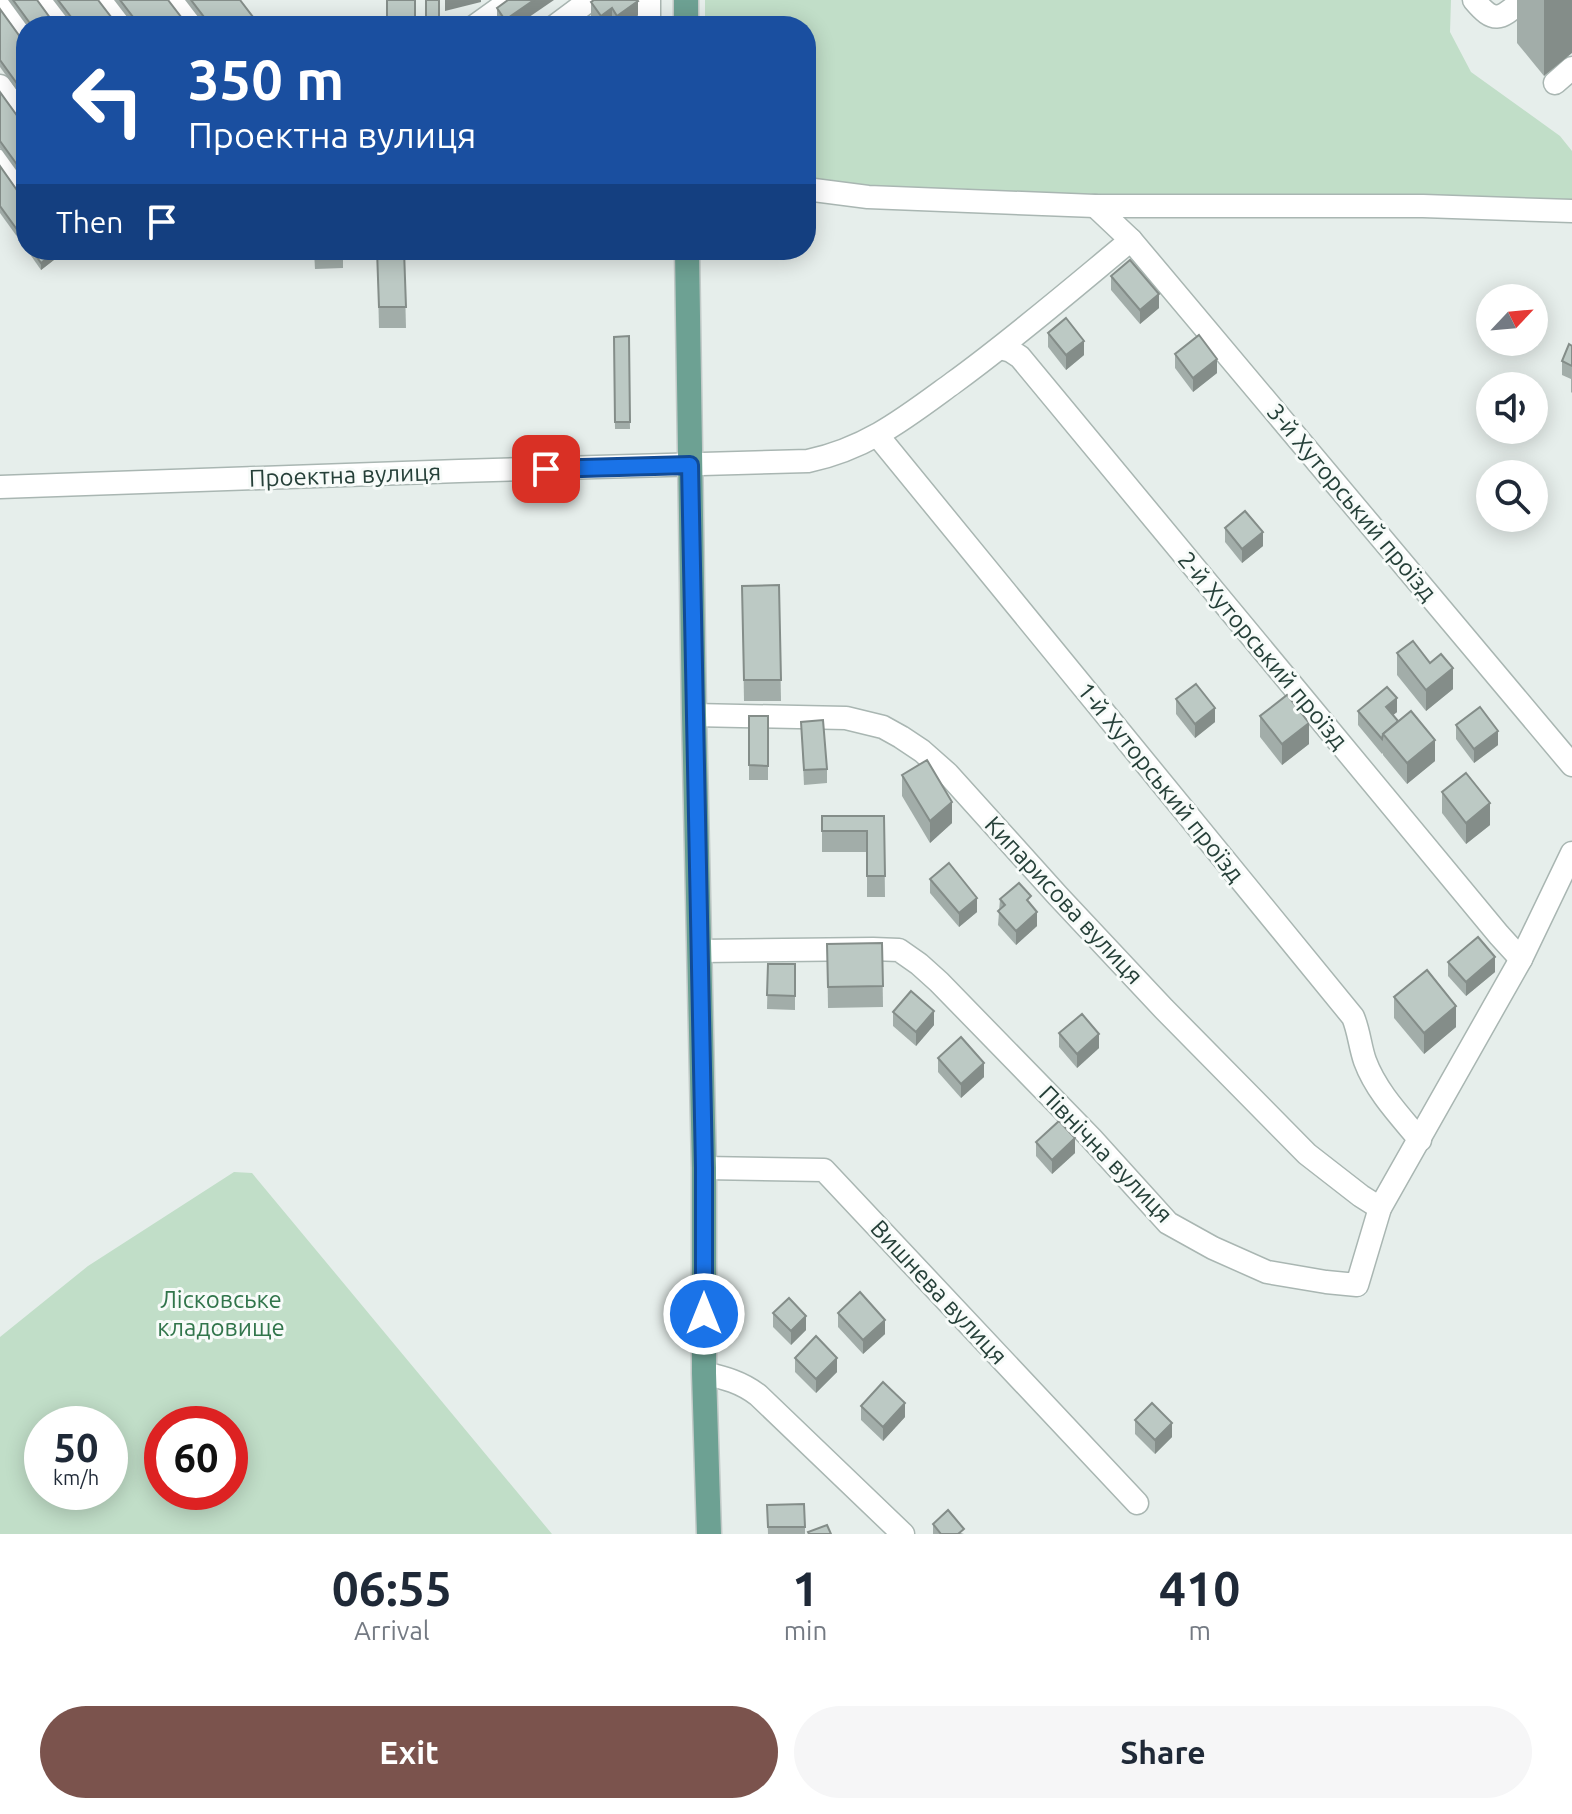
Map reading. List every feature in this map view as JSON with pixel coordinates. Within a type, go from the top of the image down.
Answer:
[{"type":"main road","points":[[687,260],[709,1534]]},
{"type":"street","points":[[41,0],[53,16]]},
{"type":"street","points":[[102,0],[114,16]]},
{"type":"street","points":[[172,0],[185,16]]},
{"type":"street","points":[[568,16],[590,0]]},
{"type":"street","points":[[1474,0],[1485,12],[1496,17],[1523,0]]},
{"type":"street","points":[[487,16],[502,3]]},
{"type":"street","points":[[0,4],[16,26]]},
{"type":"street","points":[[0,86],[16,108]]},
{"type":"street","points":[[0,161],[16,183]]},
{"type":"street","points":[[816,190],[868,197],[1095,206],[1423,206],[1572,211]]},
{"type":"street","name":"3-й Хуторський проїзд","points":[[1095,206],[1131,240],[1572,765]]},
{"type":"street","name":"Проектна вулиця","points":[[0,487],[808,461],[845,451],[878,436],[1000,348],[1131,240]]},
{"type":"street","name":"2-й Хуторський проїзд","points":[[1000,348],[1020,357],[1521,959]]},
{"type":"street","name":"1-й Хуторський проїзд","points":[[878,436],[1353,1017],[1365,1060],[1377,1086],[1420,1140]]},
{"type":"street","name":"Кипарисова вулиця","points":[[694,715],[846,718],[883,727],[922,751],[948,774],[1164,1009],[1307,1154],[1380,1208]]},
{"type":"street","name":"Північна вулиця","points":[[700,951],[899,950],[939,982],[1091,1138],[1168,1223],[1213,1248],[1267,1272],[1357,1285],[1380,1208],[1521,959],[1572,853]]},
{"type":"street","name":"Вишнева вулиця","points":[[704,1168],[824,1170],[1137,1503]]},
{"type":"street","points":[[704,1373],[732,1379],[758,1395],[903,1534]]},
{"type":"green space","points":[[705,0],[1451,0],[1450,32],[1471,72],[1560,136],[1572,151],[1572,204],[1353,195],[1082,194],[1038,198],[816,184],[816,16],[705,16]]},
{"type":"green space","name":"Лісковське кладовище","points":[[234,1172],[252,1173],[552,1534],[0,1534],[0,1337],[88,1266]]},
{"type":"building","points":[[13,0],[37,0],[49,16],[25,16]]},
{"type":"building","points":[[58,0],[98,0],[110,16],[70,16]]},
{"type":"building","points":[[120,0],[168,0],[180,16],[132,16]]},
{"type":"building","points":[[191,0],[240,0],[252,16],[203,16]]},
{"type":"building","points":[[387,0],[415,0],[415,16],[387,16]]},
{"type":"building","points":[[426,0],[439,0],[439,16],[426,16]]},
{"type":"building","points":[[508,0],[534,0],[511,16],[502,16],[497,8]]},
{"type":"building","points":[[638,1],[617,16],[612,8],[601,16],[591,2]]},
{"type":"building","points":[[0,9],[16,31],[16,82],[0,60]]},
{"type":"building","points":[[0,92],[16,114],[16,163],[0,141]]},
{"type":"building","points":[[0,166],[16,189],[16,228],[0,206]]},
{"type":"building","points":[[377,260],[404,260],[406,307],[379,307]]},
{"type":"building","points":[[1130,260],[1159,294],[1140,310],[1111,276]]},
{"type":"building","points":[[1066,318],[1084,341],[1066,355],[1048,333]]},
{"type":"building","points":[[1199,335],[1217,359],[1193,378],[1175,354]]},
{"type":"building","points":[[629,336],[630,422],[615,422],[614,337]]},
{"type":"building","points":[[1569,344],[1572,346],[1572,366],[1562,361]]},
{"type":"building","points":[[1245,511],[1263,532],[1242,549],[1225,528]]},
{"type":"building","points":[[779,585],[781,680],[744,680],[742,586]]},
{"type":"building","points":[[1413,641],[1430,663],[1441,654],[1453,668],[1426,690],[1397,653]]},
{"type":"building","points":[[1196,684],[1215,708],[1195,724],[1176,699]]},
{"type":"building","points":[[1387,687],[1397,698],[1386,707],[1398,721],[1383,734],[1382,739],[1358,711]]},
{"type":"building","points":[[1287,695],[1309,723],[1282,744],[1260,716]]},
{"type":"building","points":[[1480,707],[1498,731],[1474,749],[1456,725]]},
{"type":"building","points":[[1411,711],[1435,740],[1407,763],[1383,734]]},
{"type":"building","points":[[749,716],[768,716],[768,766],[749,765]]},
{"type":"building","points":[[823,720],[827,769],[804,770],[801,722]]},
{"type":"building","points":[[927,760],[952,802],[930,821],[902,775]]},
{"type":"building","points":[[1466,773],[1490,803],[1466,823],[1442,792]]},
{"type":"building","points":[[822,816],[884,816],[885,876],[867,876],[867,831],[822,831]]},
{"type":"building","points":[[949,863],[977,898],[959,913],[930,879]]},
{"type":"building","points":[[1019,883],[1031,896],[1027,900],[1037,912],[1016,931],[998,911],[1005,905],[1000,899]]},
{"type":"building","points":[[1478,937],[1495,957],[1466,982],[1448,962]]},
{"type":"building","points":[[882,943],[883,986],[828,987],[827,944]]},
{"type":"building","points":[[768,964],[795,964],[795,996],[767,995]]},
{"type":"building","points":[[1427,970],[1456,1006],[1424,1033],[1394,997]]},
{"type":"building","points":[[911,991],[934,1011],[916,1032],[893,1012]]},
{"type":"building","points":[[1082,1014],[1099,1034],[1077,1054],[1059,1033]]},
{"type":"building","points":[[961,1037],[984,1063],[961,1084],[938,1058]]},
{"type":"building","points":[[1059,1121],[1075,1138],[1052,1160],[1036,1142]]},
{"type":"building","points":[[860,1292],[885,1320],[863,1340],[838,1313]]},
{"type":"building","points":[[789,1298],[806,1316],[791,1331],[773,1313]]},
{"type":"building","points":[[816,1336],[837,1358],[816,1379],[795,1358]]},
{"type":"building","points":[[883,1382],[905,1403],[883,1427],[861,1406]]},
{"type":"building","points":[[1152,1403],[1172,1423],[1155,1440],[1135,1420]]},
{"type":"building","points":[[804,1504],[805,1527],[768,1527],[767,1505]]},
{"type":"building","points":[[948,1510],[964,1529],[958,1534],[941,1534],[933,1524]]},
{"type":"building","points":[[827,1525],[831,1534],[808,1532]]},
{"type":"route","points":[[546,469],[690,465],[704,1168],[704,1314]]}]
